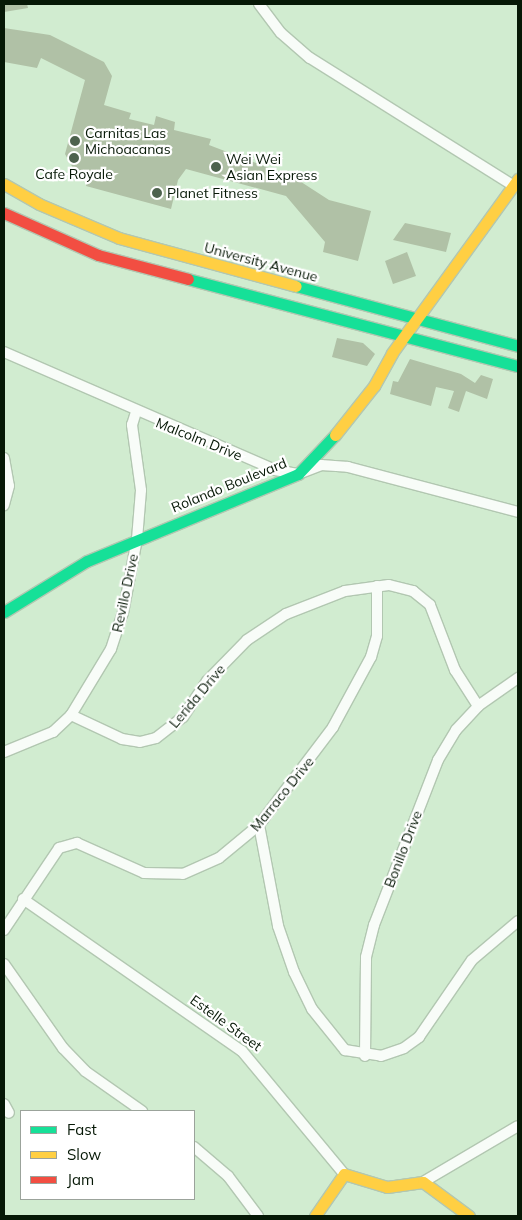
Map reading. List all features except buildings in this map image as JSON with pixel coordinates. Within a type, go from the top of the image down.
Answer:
[{"type":"main road","name":"Rolando Boulevard","points":[[4,612],[87,561],[298,474],[374,386],[404,337],[516,182]]},
{"type":"main road","name":"University Avenue","points":[[4,184],[39,204],[119,238],[518,346]]},
{"type":"main road","points":[[4,213],[98,255],[518,366]]},
{"type":"main road","points":[[315,1216],[344,1174],[387,1187],[422,1182],[469,1216]]},
{"type":"street","points":[[259,4],[281,33],[310,58],[516,182]]},
{"type":"street","name":"Malcolm Drive","points":[[4,352],[136,412],[275,470],[298,474]]},
{"type":"street","name":"Revillo Drive","points":[[4,752],[53,732],[71,715],[92,686],[115,640],[137,539],[141,490],[132,425],[136,412]]},
{"type":"street","points":[[4,458],[9,486],[4,506]]},
{"type":"street","points":[[298,474],[321,465],[348,467],[518,512]]},
{"type":"street","name":"Lerida Drive","points":[[71,715],[122,739],[140,742],[156,738],[183,718],[207,681],[247,640],[286,614],[317,600],[377,586],[398,585],[430,605],[455,670],[478,706]]},
{"type":"street","name":"Marraco Drive","points":[[4,930],[52,854],[66,845],[77,843],[144,873],[183,874],[219,858],[259,825],[333,727],[371,657],[377,636],[377,586]]},
{"type":"street","name":"Bonillo Drive","points":[[365,1056],[366,957],[374,925],[438,760],[456,730],[478,706],[518,678]]},
{"type":"street","points":[[259,825],[278,926],[294,972],[312,1009],[337,1044],[365,1056],[381,1056],[404,1048],[419,1037],[472,960],[518,921]]},
{"type":"street","name":"Estelle Street","points":[[23,899],[242,1051],[344,1174]]},
{"type":"street","points":[[4,964],[63,1048],[85,1071],[141,1110]]},
{"type":"street","points":[[422,1182],[518,1126]]},
{"type":"street","points":[[195,1148],[228,1176],[258,1216]]},
{"type":"traffic: fast","points":[[188,279],[518,366]]},
{"type":"traffic: fast","points":[[296,286],[518,346]]},
{"type":"traffic: fast","points":[[4,612],[87,561],[298,474],[335,435]]},
{"type":"traffic: slow","points":[[335,435],[374,386],[392,353],[518,179]]},
{"type":"traffic: slow","points":[[4,184],[39,204],[119,238],[296,286]]},
{"type":"traffic: slow","points":[[315,1216],[344,1174],[387,1187],[423,1182],[469,1216]]},
{"type":"traffic: jam","points":[[4,213],[98,255],[188,279]]},
{"type":"place","name":"Carnitas Las Michoacanas","points":[[75,141]]},
{"type":"place","name":"Cafe Royale","points":[[74,158]]},
{"type":"place","name":"Wei Wei Asian Express","points":[[216,167]]},
{"type":"place","name":"Planet Fitness","points":[[157,193]]}]
